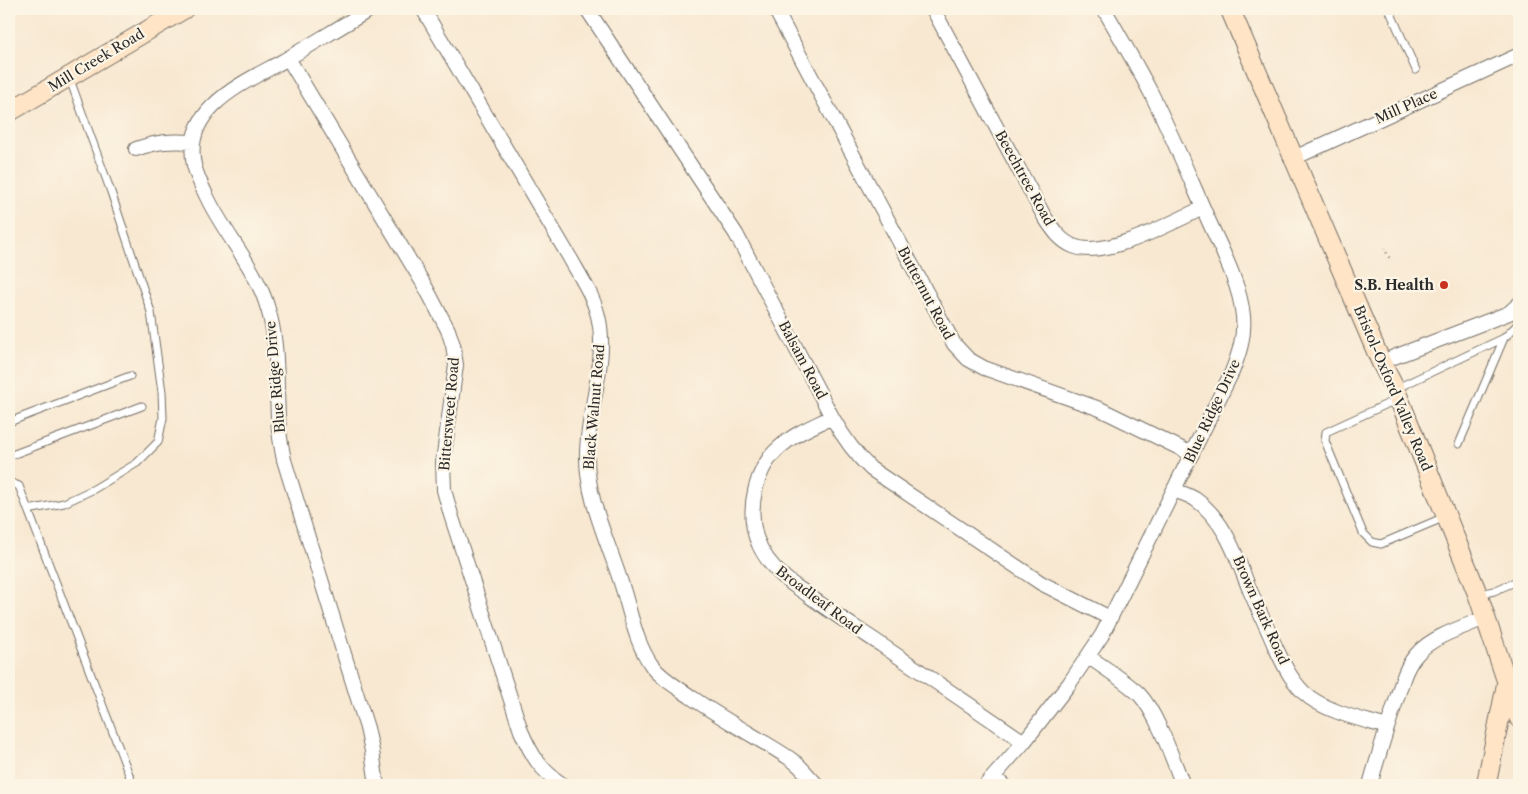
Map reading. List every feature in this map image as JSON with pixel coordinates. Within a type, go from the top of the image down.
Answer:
[{"type":"main road","name":"Mill Creek Road","points":[[9,112],[184,9]]},
{"type":"main road","name":"Bristol-Oxford Valley Road","points":[[1233,10],[1381,362],[1397,394],[1478,595],[1519,718]]},
{"type":"main road","points":[[1486,785],[1507,680]]},
{"type":"street","name":"Black Walnut Road","points":[[423,9],[530,188],[590,294],[596,310],[600,340],[598,375],[588,444],[588,476],[596,510],[633,624],[646,656],[652,666],[666,680],[795,762],[816,785]]},
{"type":"street","name":"Balsam Road","points":[[587,9],[736,234],[841,434],[858,457],[872,469],[1041,583],[1110,618]]},
{"type":"street","name":"Butternut Road","points":[[775,9],[954,344],[968,359],[984,368],[1100,409],[1192,454]]},
{"type":"street","name":"Beechtree Road","points":[[933,9],[1044,216],[1063,240],[1074,246],[1089,250],[1099,249],[1138,237],[1203,208]]},
{"type":"street","name":"Blue Ridge Drive","points":[[994,783],[1089,657],[1192,454],[1232,372],[1241,349],[1243,316],[1238,293],[1228,265],[1151,93],[1104,9]]},
{"type":"street","name":"Blue Ridge Drive","points":[[366,10],[217,100],[208,109],[200,122],[193,142],[193,160],[199,181],[211,205],[259,286],[268,308],[274,330],[279,431],[284,460],[367,728],[377,785]]},
{"type":"street","name":"Mill Place","points":[[1294,158],[1519,55]]},
{"type":"street","name":"Bittersweet Road","points":[[288,58],[426,288],[448,330],[453,345],[456,366],[443,462],[444,490],[528,749],[546,773],[563,785]]},
{"type":"street","points":[[136,149],[155,142],[193,142]]},
{"type":"street","points":[[1381,362],[1509,312],[1519,304]]},
{"type":"street","name":"Broadleaf Road","points":[[832,417],[796,435],[779,447],[765,465],[759,478],[753,502],[754,528],[761,549],[784,577],[817,602],[1024,742]]},
{"type":"street","name":"Brown Bark Road","points":[[1174,490],[1193,498],[1202,505],[1214,517],[1224,532],[1234,550],[1277,650],[1290,676],[1301,690],[1330,708],[1387,727]]},
{"type":"street","points":[[1370,785],[1387,727],[1409,665],[1417,653],[1446,634],[1485,618]]},
{"type":"street","points":[[1089,657],[1124,681],[1148,706],[1183,785]]},
{"type":"lane","points":[[1390,9],[1416,70]]},
{"type":"lane","points":[[28,510],[64,503],[94,489],[137,463],[158,442],[163,418],[162,392],[151,312],[114,200],[69,77]]},
{"type":"lane","points":[[1446,516],[1381,544],[1372,542],[1363,533],[1325,441],[1326,432],[1504,338],[1519,323]]},
{"type":"lane","points":[[1459,444],[1504,338]]},
{"type":"lane","points":[[9,422],[130,376]]},
{"type":"lane","points":[[9,456],[142,406]]},
{"type":"lane","points":[[9,482],[19,486],[133,785]]},
{"type":"lane","points":[[1478,595],[1494,591],[1519,580]]},
{"type":"path","points":[[1384,248],[1390,259]]},
{"type":"place","name":"S.B. Health","points":[[1444,285]]}]
